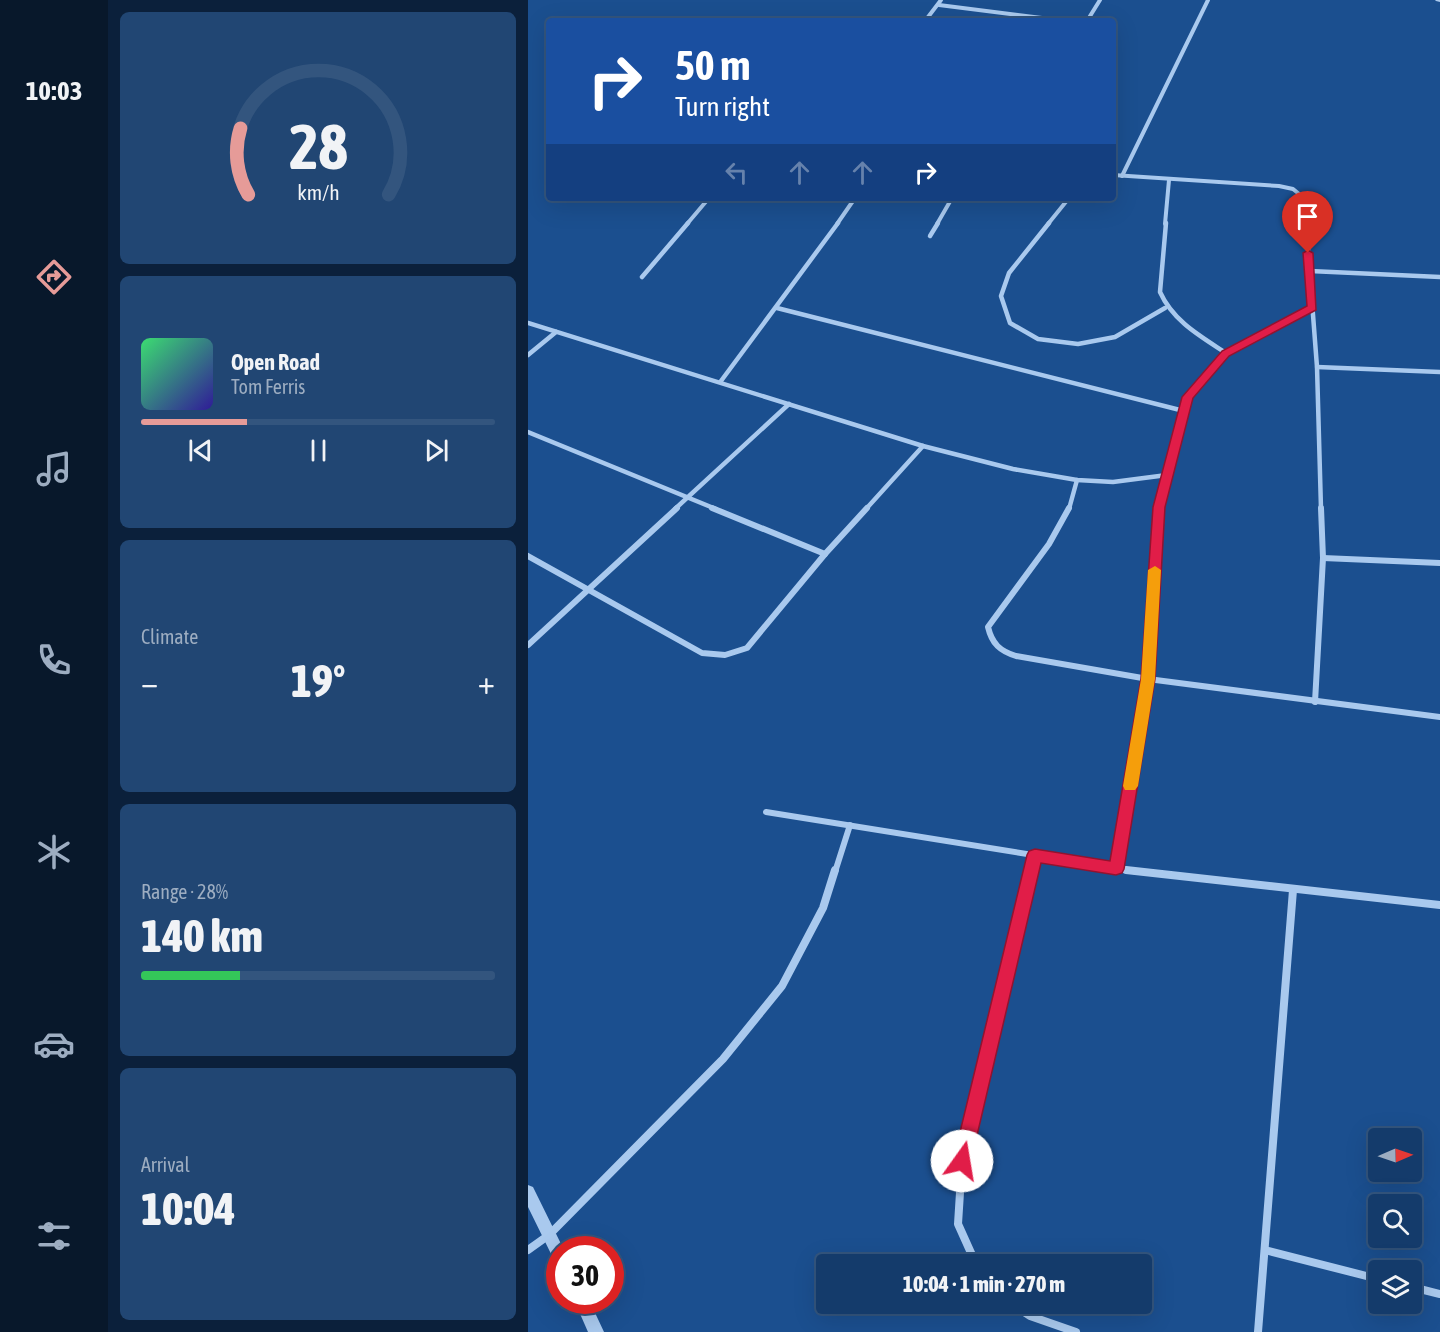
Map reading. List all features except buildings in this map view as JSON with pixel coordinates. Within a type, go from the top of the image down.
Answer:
[{"type":"street","points":[[1089,18],[1100,0]]},
{"type":"street","points":[[1122,176],[1208,0]]},
{"type":"street","points":[[927,18],[940,2],[1046,18]]},
{"type":"street","points":[[1116,175],[1279,186],[1293,189],[1304,198],[1317,367],[1323,558],[1315,702]]},
{"type":"street","points":[[1168,180],[1160,292],[1165,308],[1186,326],[1226,353]]},
{"type":"street","points":[[642,277],[705,201]]},
{"type":"street","points":[[721,381],[777,308],[853,201]]},
{"type":"street","points":[[930,236],[950,201]]},
{"type":"street","points":[[1067,201],[1010,273],[1000,296],[1010,323],[1038,339],[1078,344],[1115,337],[1165,308]]},
{"type":"street","points":[[1310,271],[1440,277]]},
{"type":"street","points":[[1116,869],[1148,679],[1159,507],[1188,397],[1226,353],[1312,307]]},
{"type":"street","points":[[777,308],[1184,411]]},
{"type":"street","points":[[528,323],[721,381],[923,446],[1013,469],[1077,480],[1113,482],[1167,475]]},
{"type":"street","points":[[528,355],[556,332]]},
{"type":"street","points":[[1317,367],[1440,372]]},
{"type":"street","points":[[528,645],[789,404]]},
{"type":"street","points":[[528,432],[825,554]]},
{"type":"street","points":[[528,556],[702,653],[725,655],[747,648],[825,554],[923,446]]},
{"type":"street","points":[[1077,480],[1068,511],[1049,544],[988,627],[990,639],[999,651],[1148,679],[1440,717]]},
{"type":"street","points":[[1323,558],[1440,563]]},
{"type":"street","points":[[766,812],[1116,869],[1293,890],[1440,904]]},
{"type":"street","points":[[528,1250],[549,1235],[723,1059],[782,986],[823,908],[850,825]]},
{"type":"street","points":[[972,1254],[958,1224],[962,1161],[1035,855]]},
{"type":"street","points":[[1258,1332],[1293,890]]},
{"type":"street","points":[[528,1192],[549,1235]]},
{"type":"street","points":[[1265,1250],[1368,1276]]},
{"type":"street","points":[[1422,1290],[1440,1294]]},
{"type":"street","points":[[588,1314],[596,1332]]},
{"type":"street","points":[[1027,1314],[1076,1332]]},
{"type":"slow traffic","points":[[1130,786],[1148,679],[1155,570]]},
{"type":"route","points":[[962,1161],[1035,855],[1116,869],[1148,679],[1159,507],[1171,454],[1188,397],[1226,353],[1312,307],[1308,253]]}]
